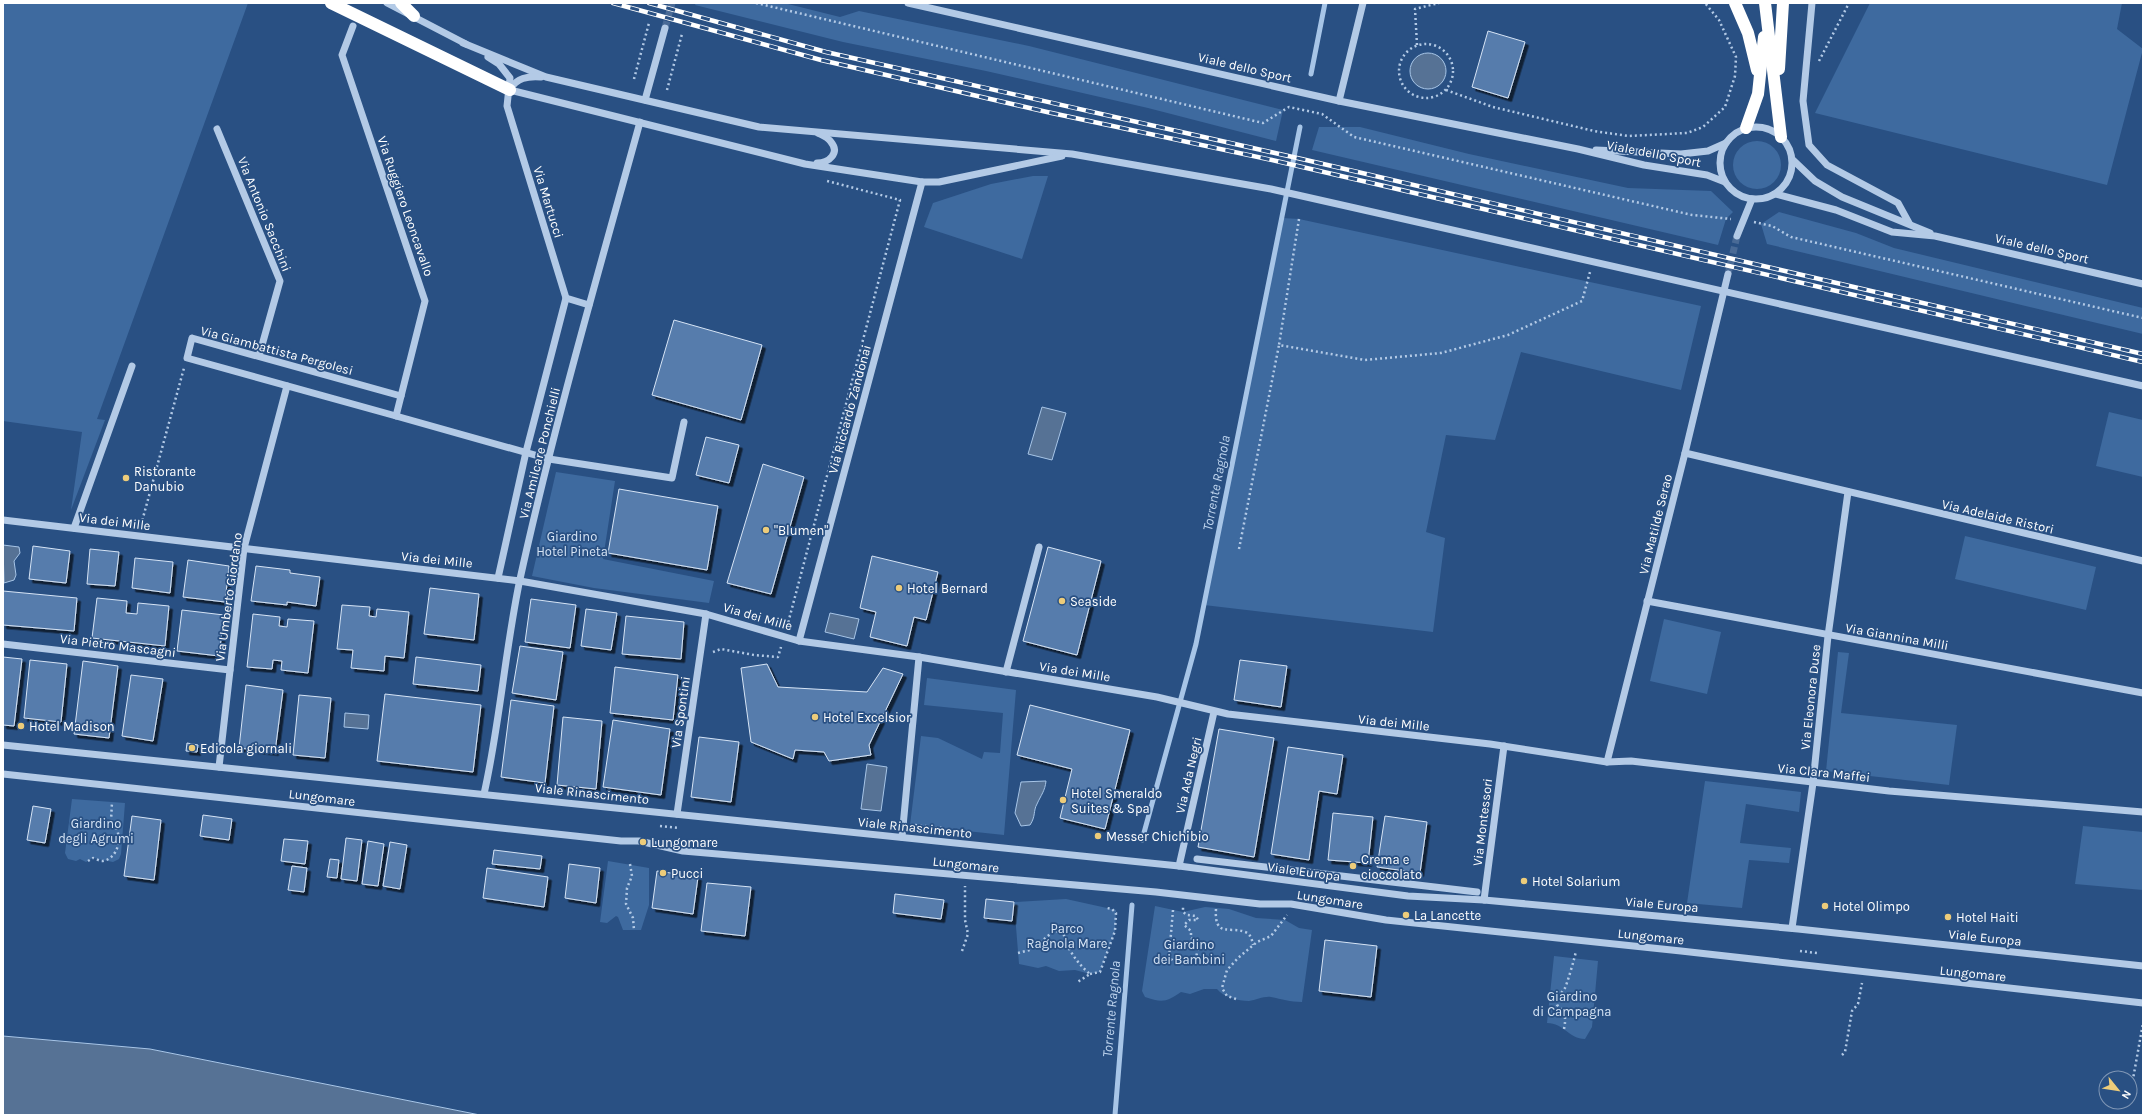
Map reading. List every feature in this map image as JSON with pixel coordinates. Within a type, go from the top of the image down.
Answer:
[{"type":"highway","points":[[331,3],[510,90]]},
{"type":"highway","points":[[401,3],[414,16]]},
{"type":"highway","points":[[1735,3],[1748,33],[1757,63],[1758,94]]},
{"type":"highway","points":[[1765,3],[1781,137]]},
{"type":"highway","points":[[1777,94],[1783,3]]},
{"type":"highway","points":[[1746,128],[1758,94],[1766,18]]},
{"type":"street","points":[[387,3],[414,16],[499,64],[510,78],[510,90]]},
{"type":"street","name":"Viale dello Sport","points":[[908,3],[1339,100],[1578,149],[1644,165],[1707,175],[1725,182]]},
{"type":"street","points":[[1339,100],[1362,3]]},
{"type":"street","points":[[1812,3],[1803,101],[1809,145],[1827,165],[1898,203],[1909,223]]},
{"type":"street","name":"Via Ruggiero Leoncavallo","points":[[353,26],[342,55],[425,301],[401,396]]},
{"type":"street","points":[[645,100],[665,28]]},
{"type":"street","points":[[463,43],[546,77],[759,127],[1072,154],[1271,189],[2143,386]]},
{"type":"street","points":[[510,90],[514,83],[521,79],[546,77]]},
{"type":"street","points":[[510,90],[805,164],[922,182],[939,182],[1072,154]]},
{"type":"street","name":"Via Martucci","points":[[510,90],[507,106],[566,298]]},
{"type":"street","name":"Via Amilcare Ponchielli","points":[[484,794],[520,581],[549,459],[589,305],[640,122]]},
{"type":"street","points":[[1746,128],[1763,128],[1781,137],[1788,145],[1793,160],[1792,170],[1787,183],[1776,194],[1760,200],[1735,193],[1725,182],[1720,162],[1726,143],[1735,134],[1746,128]]},
{"type":"street","name":"Via Antonio Sacchini","points":[[217,129],[280,281],[259,356]]},
{"type":"street","points":[[805,164],[826,162],[833,154],[834,148],[830,140],[814,131]]},
{"type":"street","name":"Viale dello Sport","points":[[1578,149],[1681,154],[1708,151],[1726,143]]},
{"type":"street","name":"Viale dello Sport","points":[[1793,160],[1815,181],[1842,197],[1866,208],[1909,223],[1935,236]]},
{"type":"street","name":"Via Riccardo Zandonai","points":[[800,641],[922,182]]},
{"type":"street","name":"Viale dello Sport","points":[[1776,194],[1836,210],[1892,232],[1935,236],[2143,284]]},
{"type":"street","points":[[1737,236],[1752,199]]},
{"type":"street","name":"Via Matilde Serao","points":[[1607,762],[1685,453],[1728,274]]},
{"type":"street","points":[[566,298],[589,305]]},
{"type":"street","name":"Via Amilcare Ponchielli","points":[[498,578],[526,452],[566,298]]},
{"type":"street","name":"Via Giambattista Pergolesi","points":[[187,358],[192,338],[401,396]]},
{"type":"street","points":[[187,358],[549,459],[672,478],[684,422]]},
{"type":"street","points":[[74,528],[132,366]]},
{"type":"street","name":"Via Umberto Giordano","points":[[219,767],[244,548],[287,386]]},
{"type":"street","points":[[396,416],[401,396]]},
{"type":"street","name":"Via Adelaide Ristori","points":[[1685,453],[2143,561]]},
{"type":"street","name":"Via Eleonora Duse","points":[[1792,928],[1813,783],[1828,636],[1848,492]]},
{"type":"street","name":"Via dei Mille","points":[[3,520],[520,581],[706,614],[784,635],[800,641],[919,657],[1157,697],[1214,712],[1274,721],[1504,746]]},
{"type":"street","points":[[1006,672],[1040,547]]},
{"type":"street","name":"Via Giannina Milli","points":[[1647,601],[1828,636],[2143,693]]},
{"type":"street","name":"Via Spontini","points":[[677,814],[706,614]]},
{"type":"street","name":"Via Pietro Mascagni","points":[[3,644],[230,670]]},
{"type":"street","points":[[902,837],[919,657]]},
{"type":"street","name":"Via Ada Negri","points":[[1179,866],[1214,712]]},
{"type":"street","name":"Viale Rinascimento","points":[[3,745],[1179,866]]},
{"type":"street","name":"Via Clara Maffei","points":[[1504,746],[1607,762],[1631,761],[1889,791],[2143,812]]},
{"type":"street","name":"Via Montessori","points":[[1484,900],[1504,746]]},
{"type":"street","name":"Lungomare","points":[[3,774],[621,841],[639,841],[683,850],[1156,892],[1260,904],[1291,904],[1386,920],[2143,1003]]},
{"type":"street","name":"Viale Europa","points":[[1197,859],[1477,892]]},
{"type":"street","name":"Viale Europa","points":[[1179,866],[1408,896],[1484,900],[1792,928],[2143,966]]},
{"type":"path","points":[[756,3],[1263,123],[1289,107],[1322,114],[1354,138],[1692,215],[1744,220],[1772,226],[1791,237],[2143,318]]},
{"type":"path","points":[[1417,45],[1415,9],[1439,3]]},
{"type":"path","points":[[1446,90],[1493,107],[1594,131],[1628,136],[1687,133],[1703,127],[1725,107],[1735,76],[1736,57],[1719,20],[1705,3]]},
{"type":"path","points":[[1818,64],[1849,3]]},
{"type":"path","points":[[634,79],[649,23]]},
{"type":"path","points":[[667,90],[682,34]]},
{"type":"path","points":[[1417,45],[1435,45],[1443,49],[1449,56],[1453,74],[1451,82],[1446,90],[1439,95],[1421,98],[1406,90],[1399,74],[1400,65],[1403,56],[1417,45]]},
{"type":"path","points":[[784,635],[900,200],[823,180]]},
{"type":"path","points":[[1239,549],[1280,345],[1299,220]]},
{"type":"path","points":[[1280,345],[1366,360],[1442,353],[1508,335],[1582,300],[1593,262]]},
{"type":"path","points":[[138,536],[187,358]]},
{"type":"path","points":[[709,653],[721,649],[754,655],[778,657]]},
{"type":"path","points":[[88,861],[93,858],[102,861],[107,859],[118,846],[118,826],[112,821],[112,802]]},
{"type":"path","points":[[658,825],[680,828]]},
{"type":"path","points":[[630,864],[632,876],[627,888],[626,904],[633,918],[634,930]]},
{"type":"path","points":[[962,951],[968,934],[965,920],[965,876]]},
{"type":"path","points":[[1173,910],[1169,957],[1174,962],[1189,962],[1196,958],[1199,944],[1192,938],[1191,931],[1184,925],[1189,920],[1198,920],[1196,916],[1187,915],[1183,912],[1185,896]]},
{"type":"path","points":[[1076,983],[1090,974],[1100,972],[1115,930],[1116,913],[1112,909],[1107,908]]},
{"type":"path","points":[[1216,908],[1216,918],[1219,925],[1225,931],[1245,932],[1251,937],[1253,945]]},
{"type":"path","points":[[1236,999],[1227,996],[1223,992],[1222,988],[1224,975],[1238,958],[1253,945],[1271,936],[1285,920]]},
{"type":"path","points":[[1018,952],[1030,950],[1053,932],[1063,931],[1065,942],[1079,965],[1090,974]]},
{"type":"path","points":[[1564,1029],[1567,1018],[1557,1005],[1557,999],[1565,988],[1575,959],[1576,950],[1582,941]]},
{"type":"path","points":[[1798,951],[1822,954]]},
{"type":"path","points":[[1842,1055],[1845,1052],[1852,1011],[1858,1004],[1863,972]]},
{"type":"path","points":[[2135,1070],[2143,1023]]},
{"type":"green space","points":[[3,3],[248,3],[97,419],[105,420],[71,510],[82,432],[3,421]]},
{"type":"green space","points":[[696,3],[784,3],[840,17],[859,11],[1029,46],[1283,110],[1276,141],[1148,108],[986,71],[843,42],[695,5]]},
{"type":"green space","points":[[1870,3],[2122,3],[2117,29],[2143,49],[2107,185],[1815,113]]},
{"type":"green space","points":[[1319,127],[1360,127],[1469,154],[1628,188],[1711,191],[1733,212],[1726,219],[1718,245],[1312,150]]},
{"type":"green space","points":[[1752,141],[1762,141],[1774,148],[1781,160],[1781,170],[1774,182],[1762,189],[1752,189],[1744,185],[1737,178],[1733,170],[1733,160],[1737,152],[1744,145]]},
{"type":"green space","points":[[1033,176],[1048,176],[1022,259],[924,227],[933,203],[991,184]]},
{"type":"green space","points":[[1779,212],[1856,233],[1894,248],[2143,308],[2143,334],[1767,244],[1761,224]]},
{"type":"green space","points":[[1282,218],[1299,219],[1701,306],[1681,390],[1521,352],[1495,440],[1446,435],[1426,532],[1445,538],[1433,632],[1204,605]]},
{"type":"green space","points":[[2109,412],[2143,420],[2143,477],[2096,466]]},
{"type":"green space","name":"Giardino Hotel Pineta","points":[[556,472],[615,481],[603,559],[714,581],[709,603],[594,588],[532,576]]},
{"type":"green space","points":[[1965,536],[2096,567],[2086,610],[1955,579]]},
{"type":"green space","points":[[1664,619],[1721,632],[1707,694],[1650,681]]},
{"type":"green space","points":[[1838,652],[1849,653],[1841,713],[1957,725],[1949,785],[1826,771]]},
{"type":"green space","points":[[927,678],[1016,690],[1004,835],[910,825],[921,736],[938,738],[982,759],[984,752],[1000,753],[1003,713],[924,705]]},
{"type":"green space","points":[[1705,781],[1801,792],[1799,812],[1746,804],[1740,843],[1791,848],[1789,863],[1749,860],[1742,908],[1687,903]]},
{"type":"green space","name":"Giardino degli Agrumi","points":[[72,799],[125,803],[121,854],[119,859],[113,862],[93,858],[86,862],[80,859],[76,861],[68,859],[65,853]]},
{"type":"green space","points":[[2083,826],[2143,832],[2143,890],[2075,884]]},
{"type":"green space","points":[[608,861],[649,868],[649,905],[641,930],[623,930],[618,917],[616,916],[607,923],[600,922]]},
{"type":"green space","name":"Parco Ragnola Mare","points":[[1066,899],[1116,910],[1115,931],[1100,972],[1090,974],[1075,970],[1059,971],[1046,966],[1038,968],[1019,964],[1014,902]]},
{"type":"green space","name":"Giardino dei Bambini","points":[[1155,906],[1183,912],[1205,907],[1229,909],[1256,918],[1285,920],[1299,928],[1312,930],[1302,1002],[1271,997],[1249,1001],[1240,1000],[1231,998],[1217,989],[1204,989],[1190,994],[1181,992],[1168,1000],[1160,1001],[1145,997],[1142,991]]},
{"type":"green space","name":"Giardino di Campagna","points":[[1554,956],[1598,961],[1592,1027],[1585,1039],[1579,1038],[1558,1026],[1547,1023]]},
{"type":"shaded area","points":[[1432,53],[1441,58],[1445,64],[1445,78],[1441,84],[1432,89],[1424,89],[1415,84],[1411,78],[1410,67],[1415,58],[1421,54]]},
{"type":"shaded area","points":[[1042,407],[1066,413],[1052,460],[1028,454]]},
{"type":"shaded area","points":[[3,545],[19,547],[20,553],[14,561],[16,575],[14,580],[4,583]]},
{"type":"shaded area","points":[[830,613],[859,619],[854,639],[825,632]]},
{"type":"shaded area","points":[[345,713],[369,715],[368,729],[344,727]]},
{"type":"shaded area","points":[[867,764],[887,767],[881,811],[861,809]]},
{"type":"shaded area","points":[[1046,781],[1032,822],[1030,825],[1021,826],[1015,813],[1021,782]]},
{"type":"shaded area","points":[[3,1036],[150,1049],[480,1115],[3,1115]]},
{"type":"building","points":[[1488,31],[1525,42],[1508,98],[1472,87]]},
{"type":"building","points":[[674,320],[762,345],[741,420],[652,395]]},
{"type":"building","points":[[706,437],[739,445],[729,483],[696,475]]},
{"type":"building","name":"\"Blumen\"","points":[[763,464],[804,477],[771,594],[727,583]]},
{"type":"building","points":[[619,489],[718,506],[707,570],[608,553]]},
{"type":"building","points":[[33,546],[70,551],[66,583],[29,579]]},
{"type":"building","name":"Seaside","points":[[1048,547],[1101,561],[1077,655],[1023,641]]},
{"type":"building","points":[[90,549],[119,552],[115,586],[87,584]]},
{"type":"building","name":"Hotel Bernard","points":[[872,556],[938,572],[926,620],[914,617],[907,646],[870,637],[876,612],[860,608]]},
{"type":"building","points":[[135,558],[173,562],[170,593],[132,588]]},
{"type":"building","points":[[188,560],[229,566],[225,602],[183,597]]},
{"type":"building","points":[[256,566],[290,570],[290,573],[320,577],[316,606],[287,602],[287,605],[251,601]]},
{"type":"building","points":[[430,588],[479,594],[474,640],[424,634]]},
{"type":"building","points":[[3,591],[77,598],[74,631],[3,625]]},
{"type":"building","points":[[97,598],[127,601],[126,613],[137,614],[138,603],[169,606],[165,646],[92,638]]},
{"type":"building","points":[[531,599],[576,605],[570,648],[525,642]]},
{"type":"building","points":[[342,605],[370,607],[369,616],[376,617],[377,609],[409,612],[404,658],[385,656],[384,671],[351,668],[353,650],[337,649]]},
{"type":"building","points":[[586,609],[617,613],[611,650],[581,646]]},
{"type":"building","points":[[182,610],[224,615],[219,656],[177,651]]},
{"type":"building","points":[[253,614],[280,617],[279,626],[287,627],[288,619],[314,621],[308,673],[281,670],[282,661],[273,660],[272,669],[247,667]]},
{"type":"building","points":[[626,616],[684,622],[681,659],[622,654]]},
{"type":"building","points":[[520,646],[563,652],[556,700],[512,693]]},
{"type":"building","points":[[3,657],[22,659],[14,726],[3,725]]},
{"type":"building","points":[[416,657],[481,665],[478,691],[413,684]]},
{"type":"building","points":[[30,660],[67,664],[61,722],[24,718]]},
{"type":"building","points":[[1240,660],[1287,666],[1281,707],[1234,700]]},
{"type":"building","points":[[83,661],[118,666],[109,738],[74,734]]},
{"type":"building","name":"Hotel Excelsior","points":[[767,664],[778,687],[867,692],[883,668],[903,674],[869,745],[871,755],[829,761],[824,752],[795,750],[793,759],[751,742],[741,668]]},
{"type":"building","points":[[615,667],[678,675],[673,720],[610,713]]},
{"type":"building","points":[[131,675],[163,679],[153,741],[122,736]]},
{"type":"building","points":[[246,685],[283,690],[275,752],[239,748]]},
{"type":"building","points":[[385,694],[481,705],[473,772],[377,761]]},
{"type":"building","points":[[299,695],[331,698],[325,758],[293,755]]},
{"type":"building","points":[[511,700],[554,706],[545,783],[501,777]]},
{"type":"building","points":[[1030,705],[1130,730],[1105,829],[1060,818],[1072,769],[1017,755]]},
{"type":"building","points":[[563,717],[602,721],[596,789],[557,785]]},
{"type":"building","points":[[613,720],[670,729],[661,795],[603,787]]},
{"type":"building","points":[[1219,729],[1274,738],[1254,857],[1198,847]]},
{"type":"building","points":[[699,737],[739,742],[731,802],[691,797]]},
{"type":"building","name":"Edicola giornali","points":[[187,743],[198,745],[197,752],[186,751]]},
{"type":"building","points":[[1288,747],[1343,755],[1337,794],[1319,791],[1309,860],[1271,854]]},
{"type":"building","points":[[33,806],[51,809],[45,843],[27,840]]},
{"type":"building","points":[[1333,813],[1373,817],[1368,863],[1328,860]]},
{"type":"building","points":[[203,815],[232,819],[229,840],[200,836]]},
{"type":"building","points":[[132,816],[161,820],[154,880],[124,876]]},
{"type":"building","points":[[1385,816],[1427,822],[1420,873],[1377,867]]},
{"type":"building","points":[[346,838],[362,840],[357,881],[341,879]]},
{"type":"building","points":[[284,839],[308,841],[305,864],[281,861]]},
{"type":"building","points":[[368,841],[384,844],[378,886],[362,884]]},
{"type":"building","points":[[390,842],[407,845],[400,889],[383,886]]},
{"type":"building","points":[[494,850],[542,856],[540,869],[492,864]]},
{"type":"building","points":[[330,859],[339,860],[337,878],[327,877]]},
{"type":"building","points":[[569,864],[600,868],[596,903],[565,898]]},
{"type":"building","points":[[292,866],[307,868],[304,892],[288,890]]},
{"type":"building","points":[[487,868],[548,877],[544,907],[483,898]]},
{"type":"building","points":[[657,871],[698,877],[693,914],[652,908]]},
{"type":"building","points":[[707,883],[751,887],[745,936],[701,931]]},
{"type":"building","points":[[895,894],[944,900],[941,919],[893,913]]},
{"type":"building","points":[[986,899],[1014,902],[1012,921],[984,918]]},
{"type":"building","points":[[1325,940],[1377,946],[1371,997],[1319,991]]},
{"type":"waterway","name":"Torrente Ragnola","points":[[1311,74],[1325,3]]},
{"type":"waterway","name":"Torrente Ragnola","points":[[1142,840],[1196,644],[1300,127]]},
{"type":"waterway","name":"Torrente Ragnola","points":[[1115,1115],[1132,905]]},
{"type":"tunnel","points":[[665,28],[672,3]]},
{"type":"tunnel","points":[[1728,274],[1737,236]]},
{"type":"railway","points":[[613,3],[821,60],[1047,112],[1272,160],[2143,362]]},
{"type":"railway","points":[[649,3],[826,52],[1306,160],[2143,354]]},
{"type":"place","name":"Ristorante Danubio","points":[[126,478]]},
{"type":"place","name":"\"Blumen\"","points":[[766,530]]},
{"type":"place","name":"Hotel Bernard","points":[[899,588]]},
{"type":"place","name":"Seaside","points":[[1062,601]]},
{"type":"place","name":"Hotel Excelsior","points":[[815,717]]},
{"type":"place","name":"Hotel Madison","points":[[21,726]]},
{"type":"place","name":"Edicola giornali","points":[[192,748]]},
{"type":"place","name":"Hotel Smeraldo Suites & Spa","points":[[1063,800]]},
{"type":"place","name":"Messer Chichibio","points":[[1098,836]]},
{"type":"place","name":"Lungomare","points":[[643,842]]},
{"type":"place","name":"Crema e cioccolato","points":[[1353,866]]},
{"type":"place","name":"Pucci","points":[[663,873]]},
{"type":"place","name":"Hotel Solarium","points":[[1524,881]]},
{"type":"place","name":"Hotel Olimpo","points":[[1825,906]]},
{"type":"place","name":"La Lancette","points":[[1406,915]]},
{"type":"place","name":"Hotel Haiti","points":[[1948,917]]}]
